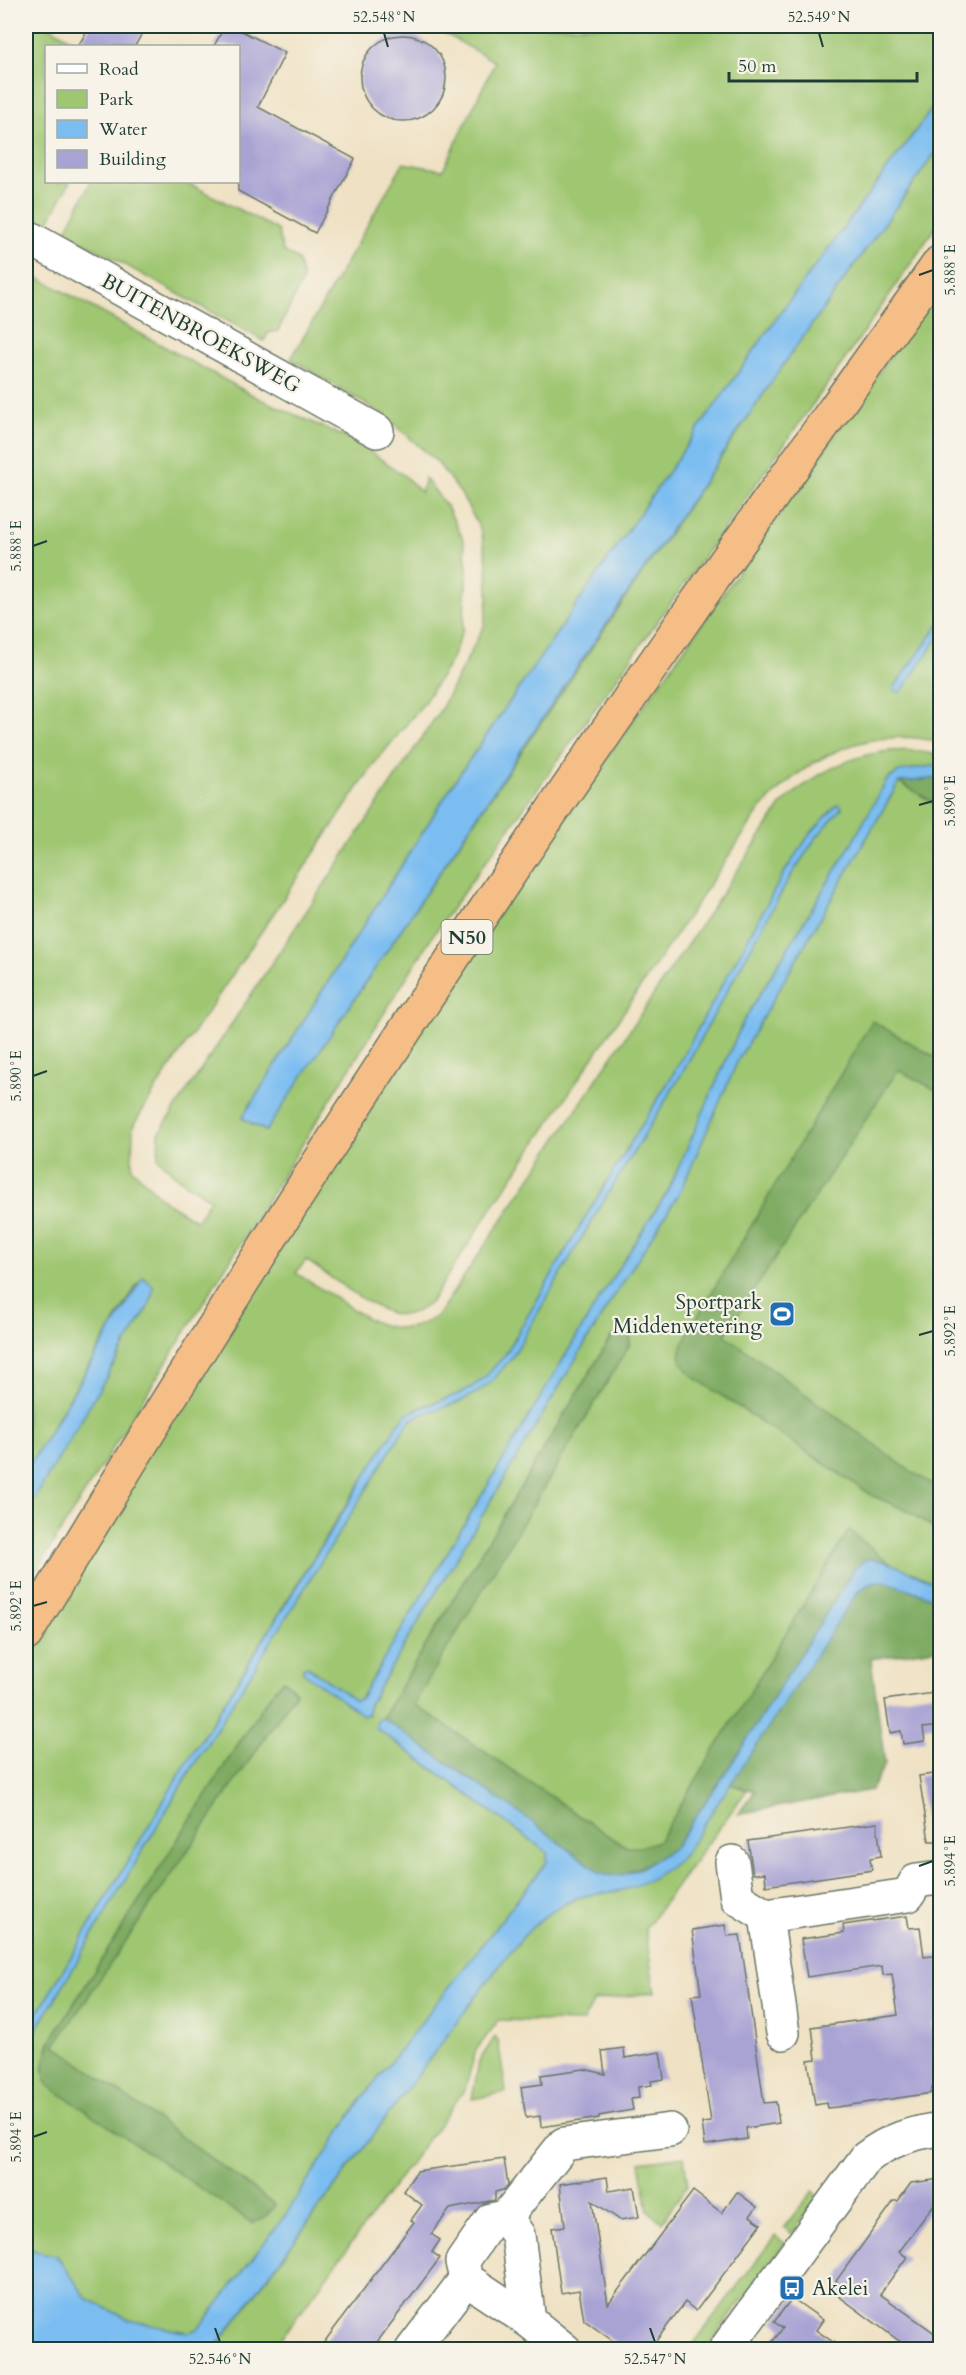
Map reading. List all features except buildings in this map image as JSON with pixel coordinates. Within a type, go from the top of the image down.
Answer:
[{"type":"highway","name":"N50","points":[[26,1604],[267,1212],[465,913],[675,607],[940,236]]},
{"type":"highway","name":"N50","points":[[26,1634],[99,1510],[282,1219],[479,918],[689,613],[940,262]]},
{"type":"street","name":"BUITENBROEKSWEG","points":[[26,236],[377,431]]},
{"type":"street","points":[[732,1862],[737,1898],[766,1916],[908,1894],[916,1881],[940,1878]]},
{"type":"street","points":[[766,1916],[783,2032]]},
{"type":"street","points":[[725,2349],[866,2158],[882,2145],[901,2137],[940,2129]]},
{"type":"street","points":[[565,2349],[529,2321],[466,2279],[462,2262],[491,2220],[506,2217],[564,2144],[670,2130]]},
{"type":"street","points":[[506,2217],[518,2235],[529,2321]]},
{"type":"street","points":[[412,2349],[466,2279]]},
{"type":"green space","points":[[26,26],[49,26],[75,42],[73,45],[45,45],[45,183],[69,183],[48,223],[40,226],[26,218]]},
{"type":"green space","points":[[432,26],[940,26],[940,98],[784,308],[455,781],[242,1118],[265,1131],[790,355],[940,146],[940,221],[848,355],[433,935],[26,1587],[26,1513],[148,1307],[143,1278],[136,1286],[26,1471],[26,271],[258,398],[358,443],[406,477],[421,492],[425,478],[447,507],[464,541],[467,569],[463,629],[451,661],[423,704],[374,764],[133,1126],[132,1168],[163,1200],[197,1221],[210,1199],[179,1179],[158,1158],[159,1133],[441,709],[484,626],[488,599],[487,561],[481,531],[461,494],[437,462],[384,415],[291,359],[403,163],[443,170],[495,62]]},
{"type":"green space","points":[[90,183],[188,183],[278,230],[283,251],[298,260],[303,279],[278,331],[268,333],[264,341],[65,232]]},
{"type":"green space","points":[[940,286],[940,623],[894,688],[900,692],[940,635],[940,742],[913,738],[888,738],[863,742],[840,750],[797,775],[759,811],[430,1303],[414,1313],[395,1314],[363,1299],[306,1260],[296,1273],[360,1314],[385,1326],[410,1327],[424,1323],[438,1315],[782,804],[816,777],[855,759],[876,753],[897,751],[940,756],[940,767],[905,771],[887,780],[853,841],[743,1022],[668,1191],[601,1296],[360,1699],[355,1700],[307,1666],[303,1668],[368,1714],[368,1706],[604,1312],[680,1192],[738,1060],[899,782],[940,805],[940,1594],[866,1566],[657,1852],[598,1854],[396,1709],[611,1337],[382,1718],[377,1721],[377,1729],[547,1852],[547,1862],[363,2097],[286,2214],[200,2328],[190,2332],[150,2326],[129,2320],[86,2298],[57,2256],[29,2249],[26,2251],[26,2048],[179,1789],[404,1429],[412,1419],[420,1415],[459,1402],[476,1393],[511,1359],[595,1215],[678,1080],[790,877],[815,839],[842,808],[838,804],[810,834],[784,873],[672,1076],[589,1211],[505,1355],[485,1377],[472,1387],[418,1408],[403,1418],[336,1521],[173,1785],[26,2033],[26,1643],[466,958]],"holes":[[[284,1680],[296,1692],[54,2045],[274,2205],[43,2070],[49,2045],[56,2032],[252,1722]]]},
{"type":"green space","points":[[940,778],[940,807],[899,782],[903,780]]},
{"type":"green space","points":[[872,1021],[940,1060],[940,1088],[938,1091],[898,1070],[725,1335],[906,1468],[940,1489],[940,1532],[908,1511],[873,1496],[698,1380],[685,1369],[680,1358],[682,1346],[689,1331]]},
{"type":"green space","points":[[625,1329],[630,1333],[630,1344],[414,1704],[621,1844],[631,1847],[646,1846],[660,1839],[849,1530],[892,1565],[875,1559],[855,1568],[734,1760],[675,1847],[623,1875],[613,1877],[602,1874],[525,1817],[382,1718],[611,1337]]},
{"type":"green space","points":[[884,1581],[940,1600],[940,1648],[871,1659],[885,1764],[871,1790],[738,1814],[755,1791],[730,1784],[848,1603],[864,1588]]},
{"type":"green space","points":[[284,1680],[296,1692],[55,2045],[275,2205],[265,2218],[252,2223],[49,2086],[44,2066],[47,2052],[56,2032],[252,1722]]},
{"type":"green space","points":[[730,1784],[747,1790],[645,1929],[655,1992],[594,2001],[583,2022],[499,2020],[476,2050],[465,2089],[274,2348],[214,2350],[524,1935],[543,1916],[579,1897],[623,1890],[683,1856]]},
{"type":"green space","points":[[495,2037],[498,2040],[506,2092],[472,2099],[479,2061]]},
{"type":"green space","points":[[684,2156],[688,2185],[662,2222],[648,2211],[640,2162]]},
{"type":"green space","points":[[813,2191],[818,2198],[792,2234],[784,2227]]},
{"type":"green space","points":[[775,2236],[785,2243],[706,2349],[689,2350]]},
{"type":"water","points":[[940,98],[940,146],[790,355],[266,1131],[242,1118],[455,781],[784,308]]},
{"type":"water","points":[[940,623],[940,635],[901,692],[895,691],[894,688]]},
{"type":"water","points":[[932,766],[940,767],[940,778],[899,782],[738,1060],[680,1192],[604,1312],[368,1706],[367,1715],[362,1715],[303,1672],[303,1668],[307,1666],[355,1700],[360,1699],[601,1296],[668,1191],[743,1022],[853,841],[887,780],[901,771]]},
{"type":"water","points":[[838,804],[841,806],[840,810],[815,839],[790,877],[678,1080],[595,1215],[511,1359],[490,1383],[476,1393],[459,1402],[412,1419],[404,1429],[179,1789],[26,2048],[26,2033],[173,1785],[397,1425],[408,1413],[472,1387],[485,1377],[505,1355],[589,1211],[672,1076],[784,873],[810,834]]},
{"type":"water","points":[[143,1277],[153,1286],[148,1307],[26,1513],[26,1471]]},
{"type":"water","points":[[867,1559],[894,1565],[940,1585],[940,1600],[884,1581],[871,1583],[858,1591],[683,1856],[647,1881],[617,1891],[582,1896],[563,1905],[538,1922],[528,1932],[489,1979],[214,2349],[26,2349],[26,2251],[28,2249],[57,2256],[86,2298],[129,2320],[179,2331],[190,2332],[200,2328],[286,2214],[363,2097],[547,1862],[547,1852],[376,1728],[377,1720],[382,1718],[525,1817],[602,1874],[621,1875],[631,1872],[649,1864],[675,1847],[734,1760],[855,1568]]},
{"type":"place","name":"Sportpark Middenwetering","points":[[782,1314]]},
{"type":"place","name":"Akelei","points":[[792,2288]]}]
